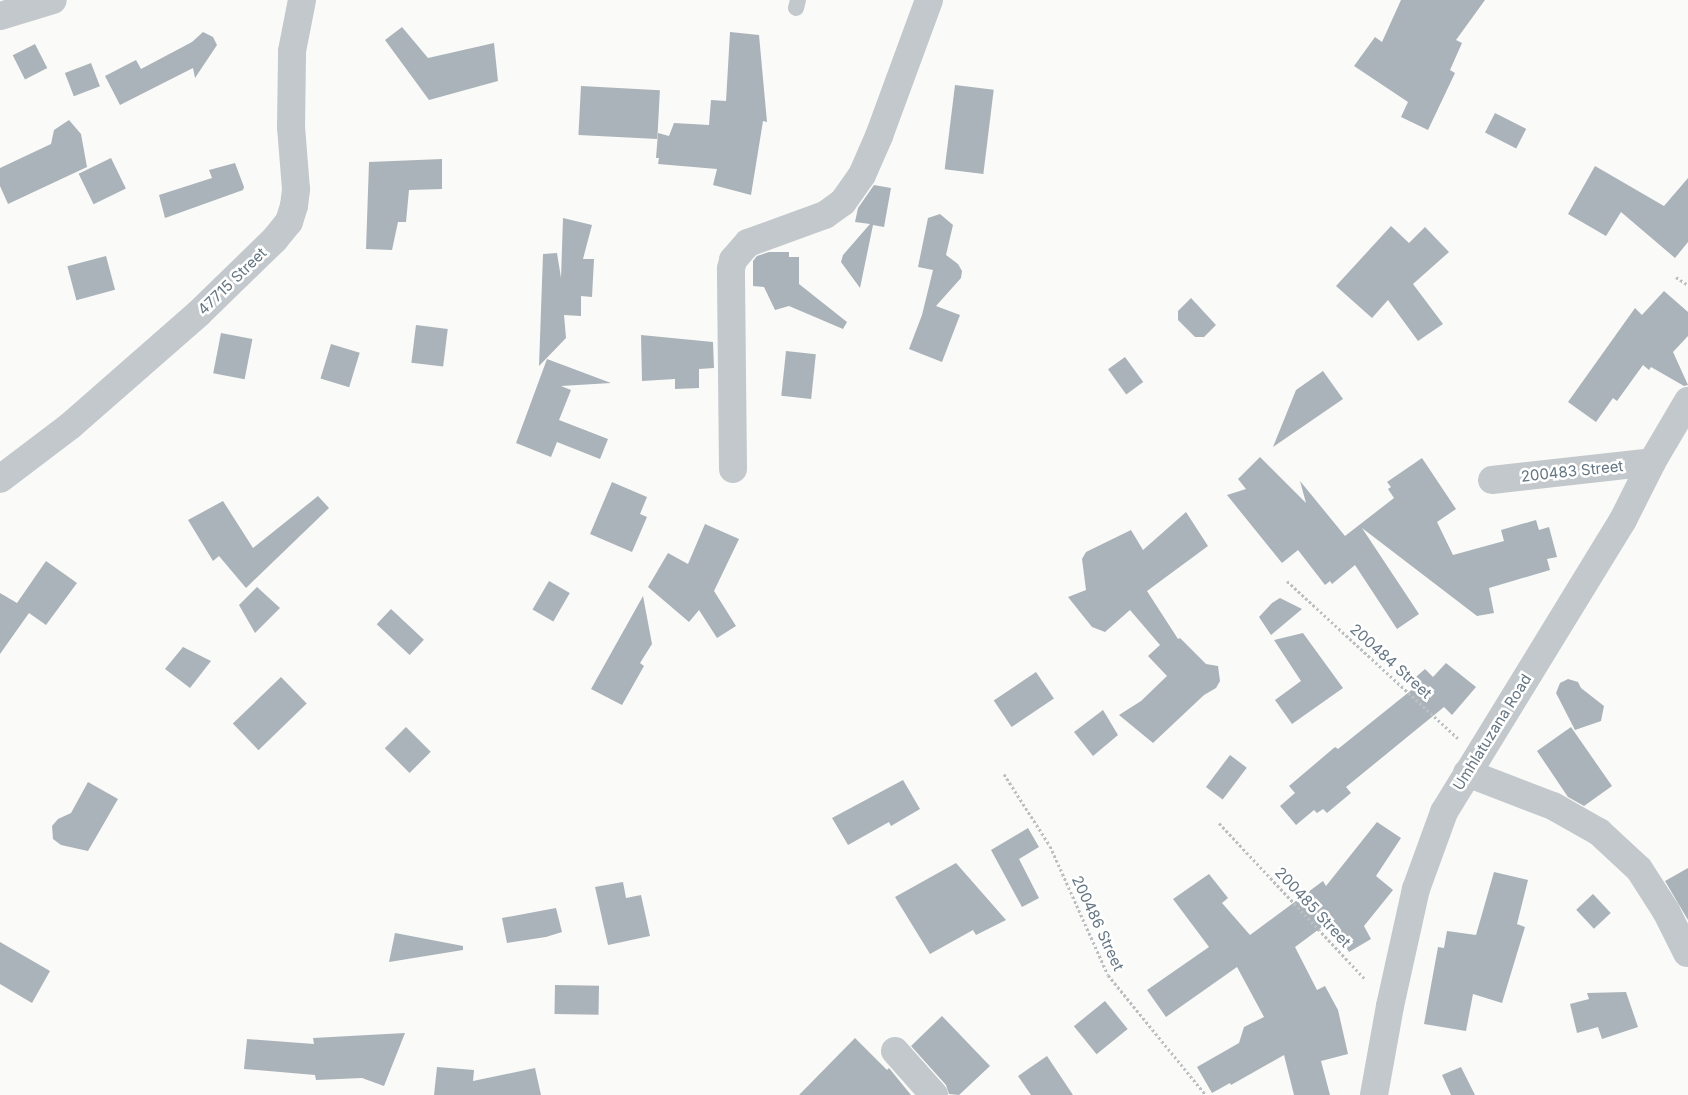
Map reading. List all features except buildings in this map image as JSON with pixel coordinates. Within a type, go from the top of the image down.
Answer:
[{"type":"street","points":[[0,16],[53,0]]},
{"type":"street","name":"47715 Street","points":[[0,479],[70,426],[199,313],[275,239],[289,222],[294,206],[296,189],[291,127],[292,51],[302,0]]},
{"type":"street","points":[[733,469],[731,269],[733,260],[748,243],[825,215],[843,202],[862,175],[879,136],[929,0]]},
{"type":"street","name":"Umhlatuzana Road","points":[[1374,1095],[1390,1006],[1416,889],[1444,812],[1623,520],[1652,462],[1688,401]]},
{"type":"street","name":"200483 Street","points":[[1492,480],[1652,462]]},
{"type":"street","points":[[1473,765],[1599,832],[1639,869],[1666,911],[1687,953]]},
{"type":"street","points":[[895,1051],[934,1095]]},
{"type":"path","points":[[1676,277],[1688,285]]},
{"type":"path","name":"200484 Street","points":[[1287,581],[1473,765]]},
{"type":"path","name":"200486 Street","points":[[1004,774],[1050,846],[1108,975],[1206,1095]]},
{"type":"path","name":"200485 Street","points":[[1219,823],[1390,1006]]}]
